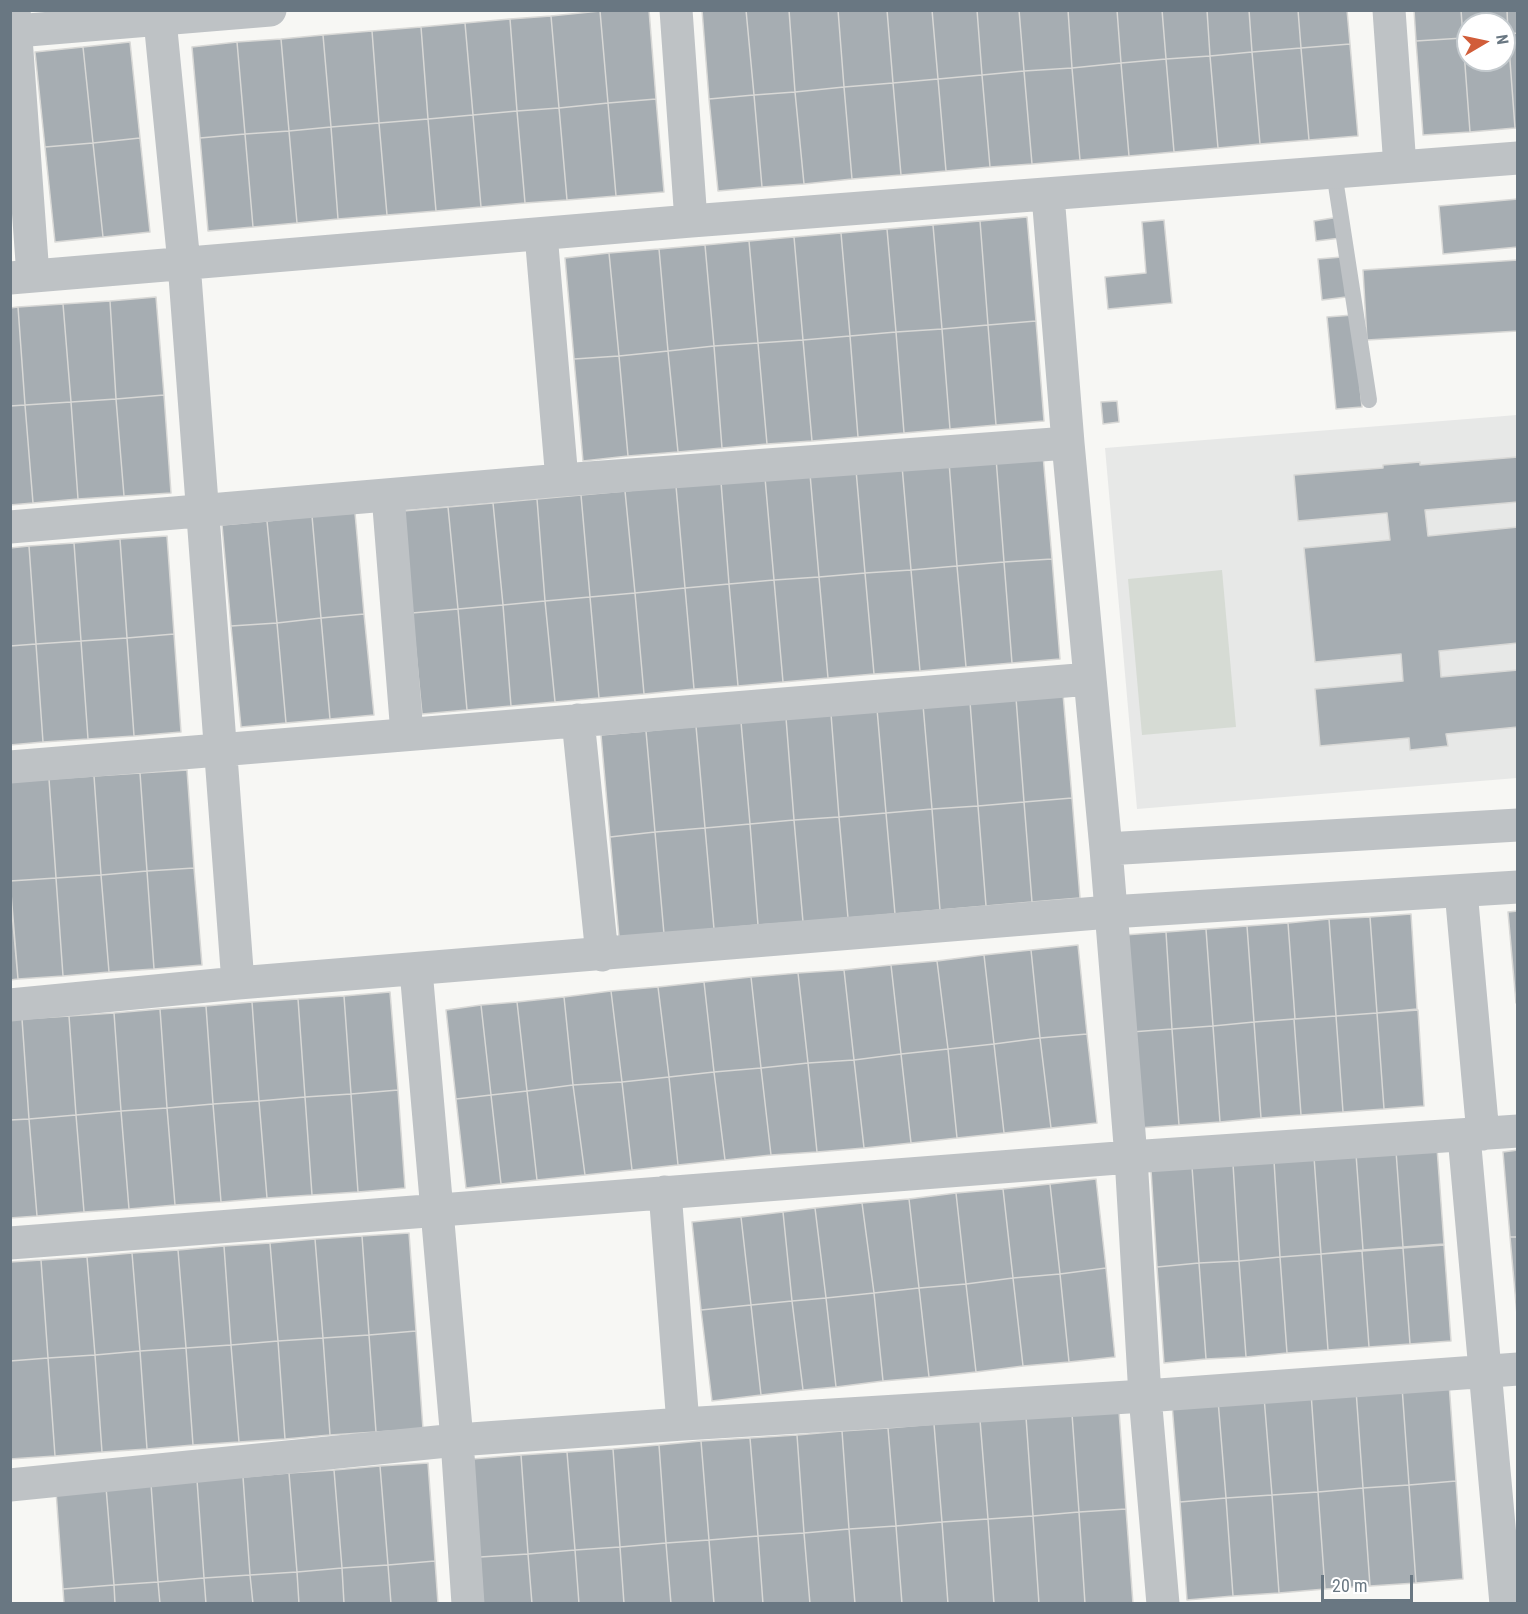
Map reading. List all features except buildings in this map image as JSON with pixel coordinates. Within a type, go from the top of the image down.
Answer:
[{"type":"street","points":[[270,10],[15,21],[22,277],[690,221],[1518,158]]},
{"type":"street","points":[[676,10],[690,221]]},
{"type":"street","points":[[1389,10],[1400,167]]},
{"type":"street","points":[[160,15],[184,263],[238,983]]},
{"type":"street","points":[[1048,195],[1131,1157],[1145,1396],[1162,1604]]},
{"type":"street","points":[[541,234],[562,480]]},
{"type":"street","points":[[10,527],[562,480],[1068,443]]},
{"type":"street","points":[[388,495],[406,734]]},
{"type":"street","points":[[10,767],[1090,679]]},
{"type":"street","points":[[578,720],[602,955]]},
{"type":"street","points":[[1106,849],[1518,825]]},
{"type":"street","points":[[10,1005],[238,983],[1110,912],[1518,887]]},
{"type":"street","points":[[1461,891],[1485,1372],[1506,1604]]},
{"type":"street","points":[[416,970],[457,1440],[468,1604]]},
{"type":"street","points":[[10,1243],[1131,1157],[1518,1131]]},
{"type":"street","points":[[665,1192],[683,1424]]},
{"type":"street","points":[[10,1485],[457,1440],[1145,1396],[1518,1369]]},
{"type":"lane","points":[[1334,172],[1369,400]]},
{"type":"shaded area","points":[[1517,415],[1517,778],[1137,809],[1105,448]]},
{"type":"shaded area","points":[[1222,570],[1236,727],[1142,735],[1128,579]]}]
